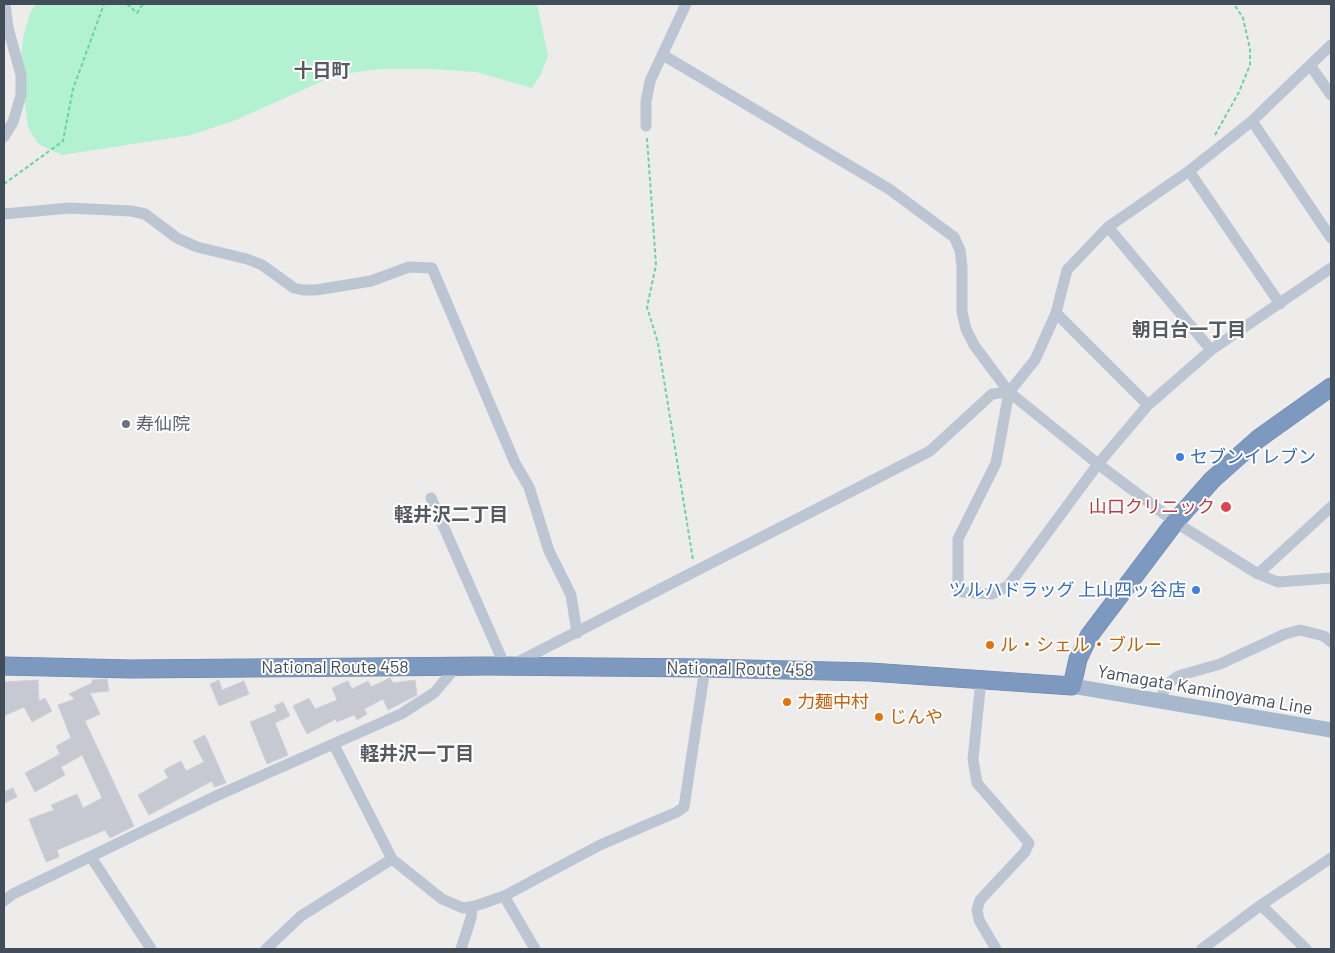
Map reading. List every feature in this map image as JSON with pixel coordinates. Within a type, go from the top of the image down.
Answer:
[{"type":"highway","points":[[1072,686],[1078,659],[1089,636],[1175,522],[1212,480],[1258,439],[1331,387]]},
{"type":"highway","name":"National Route 458","points":[[4,666],[131,669],[457,666],[705,668],[870,672],[1072,686]]},
{"type":"main road","name":"Yamagata Kaminoyama Line","points":[[1072,686],[1331,730]]},
{"type":"street","points":[[4,137],[13,122],[22,95],[21,75],[8,28],[5,4]]},
{"type":"street","points":[[646,126],[646,102],[650,81],[686,4]]},
{"type":"street","points":[[1331,45],[1252,121],[1189,171],[1108,227],[1067,270],[1056,313],[1035,360],[1009,392],[996,463],[958,539],[958,587],[962,592],[992,594],[1008,586],[1098,464],[1148,405],[1211,350],[1331,268]]},
{"type":"street","points":[[663,55],[889,190],[954,237],[961,258],[962,312],[966,329],[974,345],[1009,392],[1098,464],[1175,522],[1258,574],[1278,582],[1331,578]]},
{"type":"street","points":[[1310,65],[1331,95]]},
{"type":"street","points":[[1252,121],[1331,238]]},
{"type":"street","points":[[1189,171],[1280,304]]},
{"type":"street","points":[[4,214],[69,208],[131,211],[145,214],[177,238],[197,248],[247,259],[262,265],[294,288],[303,290],[316,290],[371,281],[409,267],[432,268],[515,462],[529,487],[549,551],[571,595],[577,633]]},
{"type":"street","points":[[1108,227],[1211,350]]},
{"type":"street","points":[[1056,313],[1148,405]]},
{"type":"street","points":[[431,498],[507,666],[577,633],[930,451],[992,394],[1009,392]]},
{"type":"street","points":[[1258,574],[1331,507]]},
{"type":"street","points":[[1161,701],[1165,686],[1178,676],[1220,664],[1285,634],[1300,630],[1324,636],[1331,642]]},
{"type":"street","points":[[4,900],[216,796],[401,714],[434,693],[457,666]]},
{"type":"street","points":[[334,745],[392,858],[442,899],[463,908],[472,907],[504,896],[600,845],[677,812],[684,807],[705,668]]},
{"type":"street","points":[[981,680],[974,759],[977,783],[1029,843],[1024,852],[980,900],[977,910],[979,920],[994,948]]},
{"type":"street","points":[[91,856],[151,949]]},
{"type":"street","points":[[266,949],[301,916],[392,858]]},
{"type":"street","points":[[1202,949],[1261,905],[1331,858]]},
{"type":"street","points":[[504,896],[536,949]]},
{"type":"street","points":[[1261,905],[1306,949]]},
{"type":"street","points":[[460,949],[471,918],[472,907]]},
{"type":"path","points":[[4,184],[63,141],[73,89],[104,4]]},
{"type":"path","points":[[127,4],[137,12],[143,4]]},
{"type":"path","points":[[1215,136],[1239,92],[1250,65],[1250,49],[1243,18],[1234,4]]},
{"type":"path","points":[[646,126],[656,264],[647,307],[658,343],[695,572]]},
{"type":"green space","points":[[36,4],[537,4],[548,56],[541,74],[532,88],[476,72],[430,69],[379,69],[336,75],[236,120],[191,135],[62,155],[38,144],[28,127],[20,67],[23,39],[30,13]]},
{"type":"building","points":[[390,678],[393,683],[415,680],[417,695],[388,710],[383,699],[364,709],[367,714],[357,720],[354,715],[337,722],[336,719],[307,734],[293,706],[309,698],[315,709],[337,700],[332,688],[348,681],[352,689],[368,681],[371,687]]},
{"type":"building","points":[[107,679],[109,691],[90,693],[100,714],[85,721],[134,826],[110,838],[105,830],[57,850],[59,857],[46,862],[29,819],[54,810],[51,805],[77,794],[83,808],[102,798],[82,755],[61,767],[65,775],[35,792],[25,773],[60,754],[56,746],[71,738],[58,705],[75,699],[69,694],[92,683],[92,680]]},
{"type":"building","points":[[38,680],[39,701],[45,698],[52,711],[32,722],[24,707],[4,716],[4,682]]},
{"type":"building","points":[[219,680],[222,690],[244,681],[249,694],[219,706],[210,684]]},
{"type":"building","points":[[283,702],[290,716],[275,723],[288,755],[267,764],[250,722],[277,711],[274,706]]},
{"type":"building","points":[[205,735],[226,783],[214,787],[212,781],[149,815],[138,795],[168,778],[164,770],[181,761],[186,771],[204,762],[193,741]]},
{"type":"building","points":[[13,788],[17,797],[4,803],[4,792]]},
{"type":"place","name":"寿仙院","points":[[126,424]]},
{"type":"place","name":"セブンイレブン","points":[[1180,457]]},
{"type":"place","name":"山口クリニック","points":[[1226,507]]},
{"type":"place","name":"ツルハドラッグ 上山四ッ谷店","points":[[1196,590]]},
{"type":"place","name":"ル・シェル・ブルー","points":[[990,645]]},
{"type":"place","name":"力麺中村","points":[[787,702]]},
{"type":"place","name":"じんや","points":[[879,717]]},
{"type":"district","name":"十日町","points":[[322,71]]},
{"type":"district","name":"朝日台一丁目","points":[[1189,330]]},
{"type":"district","name":"軽井沢二丁目","points":[[451,515]]},
{"type":"district","name":"軽井沢一丁目","points":[[417,754]]}]
